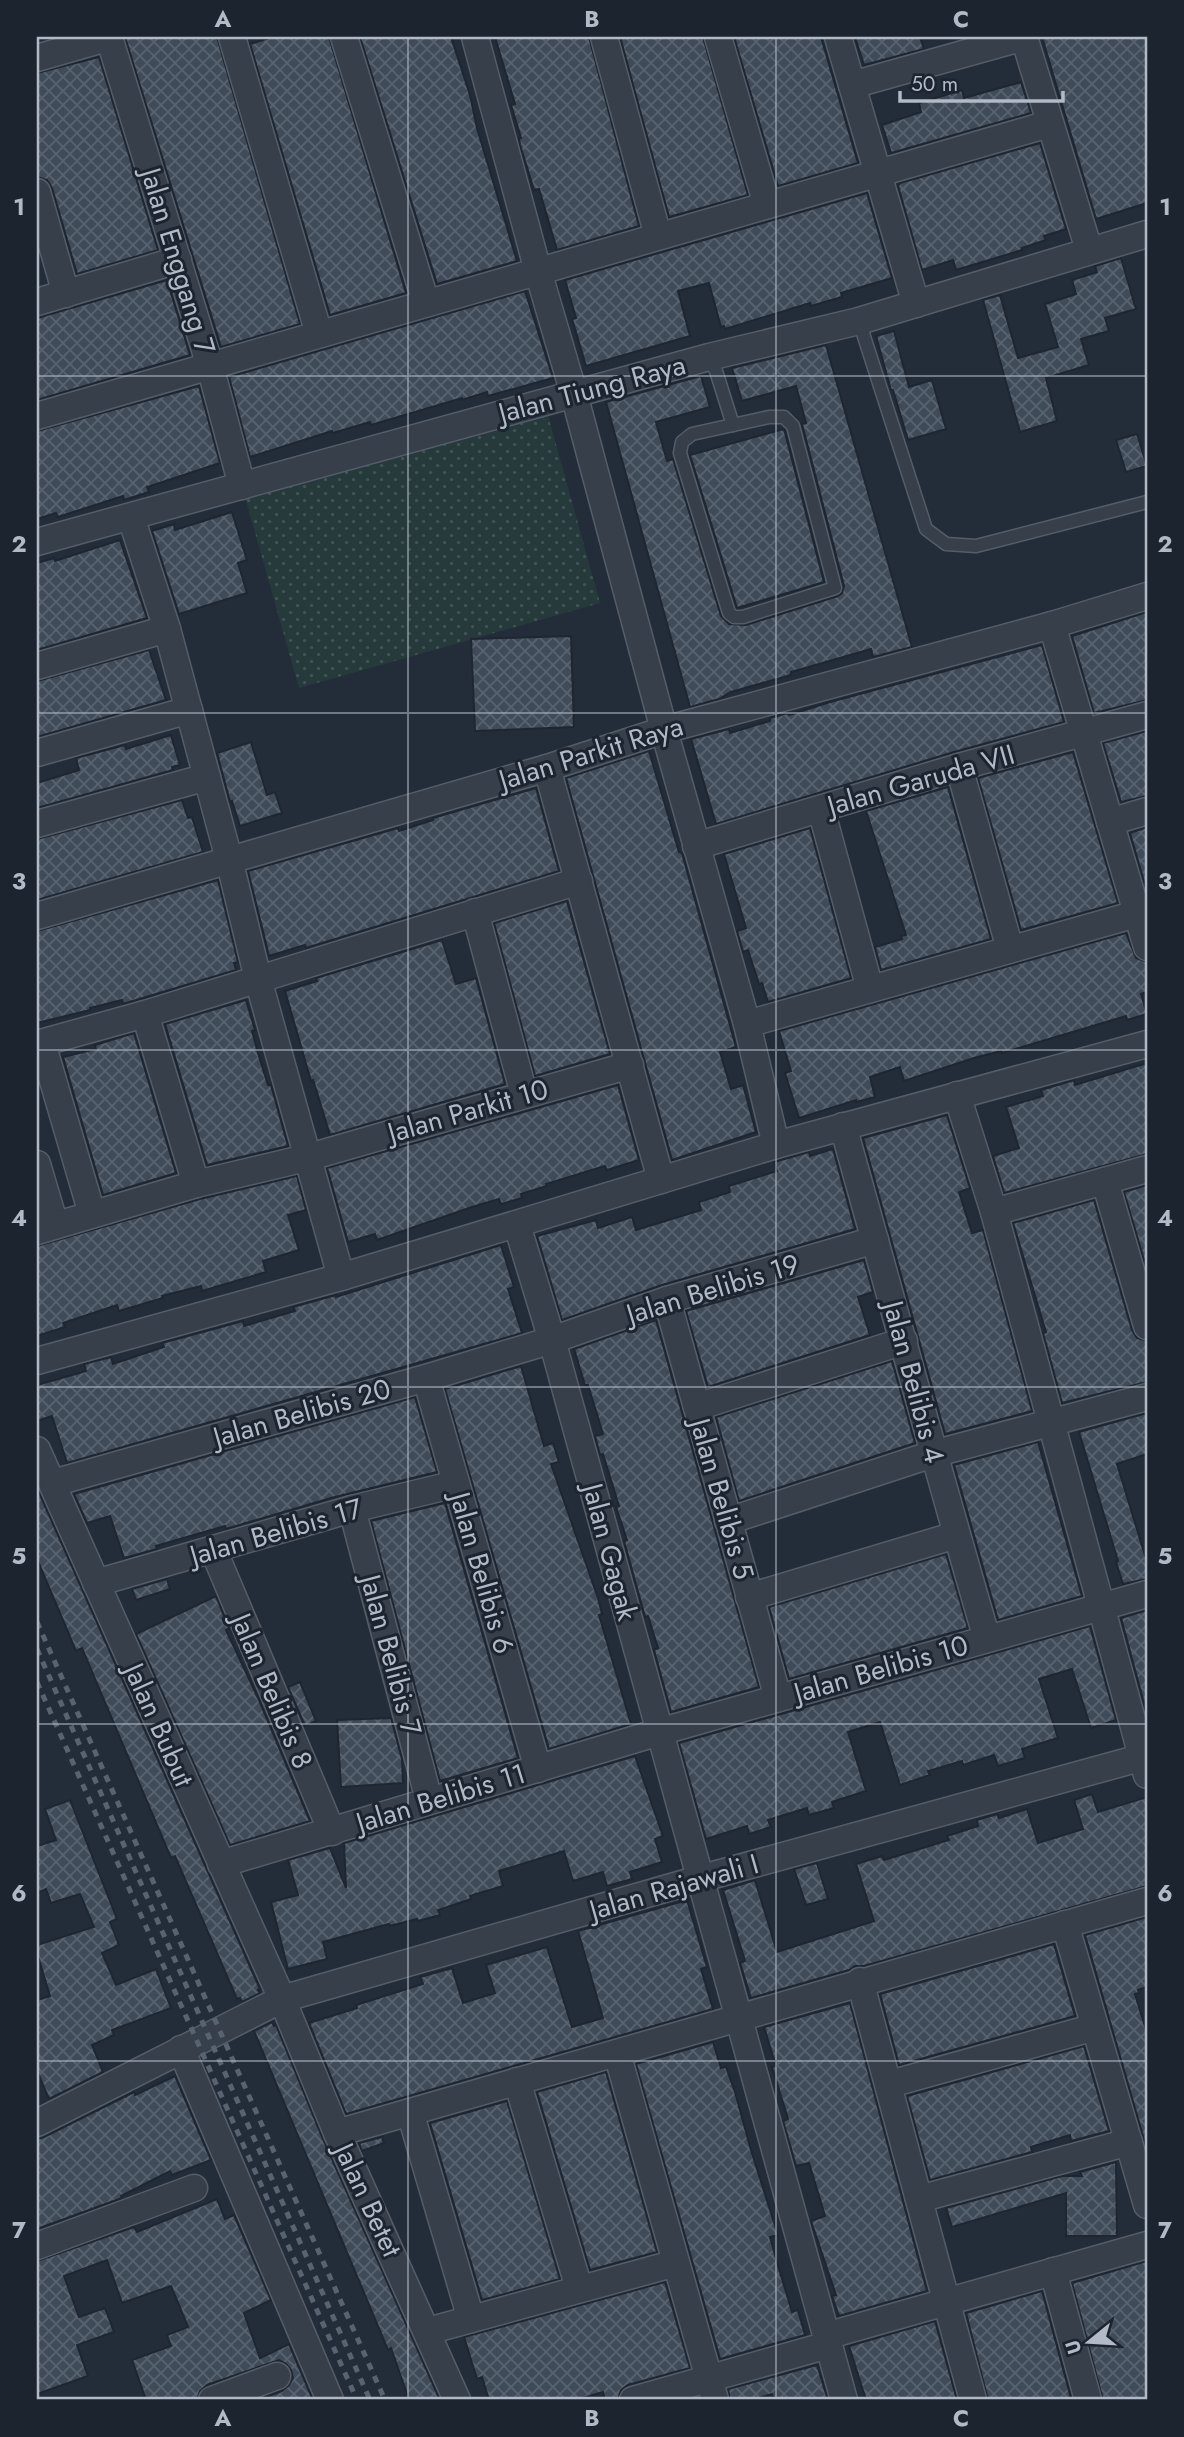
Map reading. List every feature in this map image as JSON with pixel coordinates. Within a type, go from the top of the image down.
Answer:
[{"type":"street","points":[[37,58],[110,37]]},
{"type":"street","name":"Jalan Enggang 7","points":[[110,37],[210,366],[242,486]]},
{"type":"street","points":[[232,37],[319,334]]},
{"type":"street","points":[[344,37],[426,303]]},
{"type":"street","points":[[475,37],[747,1024],[776,1145]]},
{"type":"street","points":[[604,37],[658,236]]},
{"type":"street","points":[[718,37],[767,205]]},
{"type":"street","points":[[838,37],[916,304]]},
{"type":"street","points":[[852,85],[1024,37],[1089,250]]},
{"type":"street","points":[[37,416],[1049,124]]},
{"type":"street","points":[[37,192],[66,293]]},
{"type":"street","name":"Jalan Tiung Raya","points":[[37,542],[709,357],[859,321],[1147,234]]},
{"type":"street","points":[[37,302],[178,260]]},
{"type":"street","points":[[131,517],[167,629],[229,859],[258,979],[341,1278]]},
{"type":"street","name":"Jalan Parkit Raya","points":[[37,916],[547,768],[664,730],[1052,625],[1147,596]]},
{"type":"street","points":[[1052,625],[1110,822],[1142,912],[1147,947]]},
{"type":"street","points":[[37,666],[167,629]]},
{"type":"street","points":[[37,753],[189,710]]},
{"type":"street","name":"Jalan Garuda VII","points":[[696,846],[959,767],[1147,715]]},
{"type":"street","points":[[959,767],[1010,949]]},
{"type":"street","points":[[547,768],[661,1180]]},
{"type":"street","points":[[37,824],[207,777]]},
{"type":"street","points":[[821,809],[870,989]]},
{"type":"street","points":[[1110,822],[1147,811]]},
{"type":"street","points":[[92,1214],[39,1044],[579,881]]},
{"type":"street","points":[[475,912],[524,1094]]},
{"type":"street","points":[[747,1024],[1142,912]]},
{"type":"street","points":[[145,1014],[196,1184]]},
{"type":"street","points":[[37,1361],[341,1278],[842,1126],[1147,1044]]},
{"type":"street","name":"Jalan Parkit 10","points":[[46,1228],[196,1184],[306,1158],[630,1065]]},
{"type":"street","points":[[957,1095],[995,1212],[1146,1763]]},
{"type":"street","name":"Jalan Belibis 4","points":[[842,1126],[987,1639]]},
{"type":"street","points":[[37,1164],[46,1228]]},
{"type":"street","points":[[995,1212],[1147,1169]]},
{"type":"street","points":[[1105,1181],[1141,1278],[1147,1326]]},
{"type":"street","name":"Jalan Gagak","points":[[517,1225],[552,1340],[844,2400]]},
{"type":"street","name":"Jalan Belibis 19","points":[[552,1340],[667,1300],[875,1240]]},
{"type":"street","name":"Jalan Belibis 5","points":[[667,1300],[778,1698]]},
{"type":"street","name":"Jalan Belibis 20","points":[[53,1483],[552,1340]]},
{"type":"street","points":[[696,1407],[904,1341]]},
{"type":"street","name":"Jalan Belibis 6","points":[[426,1378],[538,1769]]},
{"type":"street","points":[[728,1521],[933,1454],[1147,1397]]},
{"type":"street","name":"Jalan Bubut","points":[[37,1450],[282,2000]]},
{"type":"street","name":"Jalan Belibis 17","points":[[96,1583],[352,1509],[456,1484]]},
{"type":"street","name":"Jalan Belibis 7","points":[[352,1509],[429,1800]]},
{"type":"street","points":[[749,1597],[956,1535]]},
{"type":"street","name":"Jalan Belibis 8","points":[[213,1549],[331,1832]]},
{"type":"street","name":"Jalan Belibis 10","points":[[659,1732],[1147,1594]]},
{"type":"street","name":"Jalan Belibis 11","points":[[221,1864],[659,1732]]},
{"type":"street","name":"Jalan Rajawali I","points":[[37,2123],[282,2000],[699,1879],[1146,1763]]},
{"type":"street","points":[[337,2133],[860,1981],[1147,1901]]},
{"type":"street","points":[[1065,1924],[1147,2205]]},
{"type":"street","points":[[860,1981],[890,2084],[973,2400]]},
{"type":"street","name":"Jalan Betet","points":[[282,2000],[337,2133],[457,2400]]},
{"type":"street","points":[[890,2084],[1095,2027]]},
{"type":"street","points":[[181,2049],[330,2400]]},
{"type":"street","points":[[617,2053],[712,2390]]},
{"type":"street","points":[[517,2081],[579,2288]]},
{"type":"street","points":[[410,2112],[471,2319]]},
{"type":"street","points":[[919,2199],[1129,2142]]},
{"type":"street","points":[[37,2246],[194,2188]]},
{"type":"street","points":[[632,2400],[712,2390],[827,2340],[946,2302],[1147,2245]]},
{"type":"street","points":[[428,2331],[676,2263]]},
{"type":"street","points":[[1053,2271],[1088,2400]]},
{"type":"street","points":[[212,2400],[276,2376]]},
{"type":"lane","points":[[859,321],[926,528],[946,544],[976,546],[1147,502]]},
{"type":"lane","points":[[709,357],[733,425]]},
{"type":"lane","points":[[769,417],[784,417],[793,426],[835,585],[832,591],[743,617],[734,617],[729,613],[680,453],[682,442],[692,434],[733,425],[769,417]]},
{"type":"green space","points":[[547,412],[600,603],[299,688],[245,497]]},
{"type":"building","points":[[125,37],[217,37],[300,324],[221,347]]},
{"type":"building","points":[[273,37],[329,37],[406,293],[330,315],[250,44]]},
{"type":"building","points":[[360,37],[451,37],[517,261],[437,284]]},
{"type":"building","points":[[495,37],[589,37],[639,226],[557,250],[539,189],[534,190],[520,145],[521,138],[511,105],[515,104]]},
{"type":"building","points":[[620,37],[703,37],[748,195],[669,217]]},
{"type":"building","points":[[734,37],[821,37],[858,163],[778,186]]},
{"type":"building","points":[[855,37],[920,37],[924,49],[864,65]]},
{"type":"building","points":[[1042,37],[1147,37],[1147,203],[1096,219]]},
{"type":"building","points":[[99,57],[158,250],[77,274],[52,188],[47,180],[37,177],[37,73]]},
{"type":"building","points":[[1021,82],[1031,113],[891,153],[882,125],[921,112],[919,103],[962,90],[964,98]]},
{"type":"building","points":[[1040,143],[1066,229],[1044,236],[1046,240],[1022,250],[956,270],[953,260],[922,270],[898,186],[900,183]]},
{"type":"building","points":[[867,193],[892,278],[841,293],[842,297],[811,306],[810,303],[725,329],[724,326],[721,327],[709,283],[678,291],[690,336],[586,366],[572,319],[576,318],[565,280]]},
{"type":"building","points":[[1121,258],[1136,309],[1105,318],[1109,331],[1081,339],[1089,365],[1046,378],[1057,421],[1020,432],[983,300],[1000,295],[1018,358],[1058,347],[1045,304],[1076,294],[1072,280],[1097,272],[1095,266]]},
{"type":"building","points":[[167,280],[190,355],[37,400],[37,318]]},
{"type":"building","points":[[525,291],[553,378],[488,396],[487,392],[462,398],[371,425],[370,422],[333,433],[332,431],[250,457],[229,377]]},
{"type":"building","points":[[894,331],[909,387],[932,380],[946,429],[908,440],[876,336]]},
{"type":"building","points":[[826,345],[912,647],[873,657],[871,649],[791,672],[791,675],[690,707],[606,402],[701,376],[710,407],[656,422],[667,461],[673,459],[721,616],[729,624],[746,625],[838,596],[844,586],[802,424],[806,423],[796,386],[742,401],[732,368]]},
{"type":"building","points":[[199,386],[220,463],[147,487],[149,492],[124,500],[123,496],[58,517],[56,513],[37,519],[37,431]]},
{"type":"building","points":[[784,429],[824,582],[737,608],[690,455]]},
{"type":"building","points":[[1137,434],[1147,466],[1126,472],[1116,440]]},
{"type":"building","points":[[232,512],[247,560],[238,563],[247,593],[179,614],[152,531],[174,524],[175,530]]},
{"type":"building","points":[[120,540],[147,618],[37,650],[37,563],[54,558],[55,561]]},
{"type":"building","points":[[1147,612],[1147,700],[1094,713],[1072,636]]},
{"type":"building","points":[[571,636],[574,727],[475,731],[471,639]]},
{"type":"building","points":[[1042,645],[1064,722],[954,752],[716,824],[691,739],[729,729],[730,733],[770,721],[770,718]]},
{"type":"building","points":[[149,650],[166,700],[37,737],[37,681]]},
{"type":"building","points":[[1147,731],[1147,796],[1121,802],[1103,743]]},
{"type":"building","points":[[171,735],[180,765],[172,767],[173,770],[37,808],[37,783],[79,770],[76,758],[125,745],[126,749]]},
{"type":"building","points":[[251,742],[267,795],[275,792],[282,813],[240,826],[232,801],[230,802],[217,753]]},
{"type":"building","points":[[649,751],[679,852],[682,853],[736,1047],[720,1052],[731,1089],[743,1085],[756,1132],[672,1160],[566,778]]},
{"type":"building","points":[[1073,752],[1118,903],[1021,930],[978,778]]},
{"type":"building","points":[[948,787],[991,939],[881,970],[875,947],[902,939],[901,936],[906,935],[866,811]]},
{"type":"building","points":[[536,788],[559,871],[306,948],[305,945],[269,956],[248,871],[398,828],[399,831],[433,818]]},
{"type":"building","points":[[182,800],[188,818],[192,817],[203,852],[37,900],[37,839]]},
{"type":"building","points":[[1147,827],[1147,892],[1130,833]]},
{"type":"building","points":[[810,828],[851,978],[768,1002],[748,950],[743,952],[737,931],[746,928],[724,854]]},
{"type":"building","points":[[218,880],[238,962],[234,963],[236,970],[123,1004],[122,1000],[37,1023],[37,931]]},
{"type":"building","points":[[567,901],[610,1054],[535,1076],[494,923]]},
{"type":"building","points":[[1126,933],[1136,958],[1147,962],[1147,992],[1141,994],[1147,1014],[1127,1020],[1126,1016],[1002,1053],[1001,1051],[974,1058],[904,1081],[900,1067],[870,1077],[875,1097],[856,1100],[799,1118],[785,1073],[791,1071],[779,1031]]},
{"type":"building","points":[[442,940],[456,984],[476,978],[505,1084],[330,1135],[285,991],[317,981],[316,978]]},
{"type":"building","points":[[246,1000],[255,1030],[252,1031],[258,1053],[268,1085],[271,1085],[288,1146],[207,1165],[165,1024]]},
{"type":"building","points":[[134,1033],[176,1173],[103,1195],[63,1057],[96,1049],[95,1045]]},
{"type":"building","points":[[1147,1063],[1147,1154],[1004,1193],[993,1156],[1019,1148],[1006,1107],[1043,1096],[1041,1090],[1074,1080],[1075,1085]]},
{"type":"building","points":[[618,1085],[639,1160],[607,1170],[605,1166],[546,1184],[547,1186],[521,1194],[522,1198],[501,1204],[499,1199],[377,1240],[375,1234],[348,1242],[327,1168]]},
{"type":"building","points":[[947,1115],[970,1188],[959,1192],[972,1233],[983,1230],[1032,1411],[945,1434],[863,1138]]},
{"type":"building","points":[[833,1149],[855,1229],[662,1285],[562,1320],[537,1236],[596,1220],[598,1228],[632,1217],[636,1230],[701,1210],[699,1202],[730,1192],[729,1186],[777,1171],[774,1162],[809,1152],[810,1156]]},
{"type":"building","points":[[297,1176],[306,1210],[288,1215],[299,1250],[263,1261],[266,1272],[202,1291],[201,1286],[162,1296],[163,1298],[119,1311],[117,1305],[63,1323],[65,1327],[37,1336],[37,1246],[200,1199]]},
{"type":"building","points":[[1147,1185],[1147,1270],[1124,1192]]},
{"type":"building","points":[[1094,1200],[1132,1330],[1137,1338],[1147,1341],[1147,1382],[1062,1403],[1043,1333],[1046,1332],[1013,1223]]},
{"type":"building","points":[[501,1245],[514,1287],[508,1289],[522,1333],[67,1463],[52,1416],[37,1421],[37,1385],[86,1371],[84,1364],[111,1357],[113,1364],[164,1347],[162,1343],[243,1321],[244,1326],[295,1311],[293,1307],[336,1297]]},
{"type":"building","points":[[864,1260],[873,1292],[858,1297],[870,1335],[708,1387],[686,1311]]},
{"type":"building","points":[[656,1320],[759,1687],[671,1712],[654,1650],[658,1648],[648,1616],[645,1617],[624,1541],[627,1540],[616,1507],[619,1506],[595,1436],[603,1434],[574,1349]]},
{"type":"building","points":[[892,1361],[915,1443],[739,1501],[716,1417]]},
{"type":"building","points":[[521,1366],[544,1446],[553,1443],[559,1462],[551,1464],[598,1598],[602,1614],[599,1615],[631,1724],[549,1749],[445,1389]]},
{"type":"building","points":[[415,1397],[437,1472],[331,1498],[226,1529],[225,1526],[124,1558],[110,1516],[87,1523],[74,1494]]},
{"type":"building","points":[[1147,1413],[1147,1454],[1117,1464],[1147,1562],[1147,1579],[1123,1584],[1079,1432]]},
{"type":"building","points":[[1038,1442],[1082,1596],[998,1620],[954,1465]]},
{"type":"building","points":[[37,1488],[260,1989],[260,1993],[242,2002],[240,1998],[237,1999],[175,1856],[171,1858],[82,1648],[76,1651],[37,1559]]},
{"type":"building","points":[[445,1503],[518,1758],[440,1781],[371,1521]]},
{"type":"building","points":[[946,1554],[968,1628],[789,1679],[769,1607]]},
{"type":"building","points":[[167,1579],[170,1589],[136,1600],[132,1589]]},
{"type":"building","points":[[216,1596],[229,1628],[226,1630],[310,1821],[230,1845],[136,1634]]},
{"type":"building","points":[[1147,1610],[1147,1710],[1146,1711],[1121,1618]]},
{"type":"building","points":[[1090,1626],[1116,1720],[1091,1728],[1072,1669],[1039,1679],[1058,1738],[1022,1749],[1025,1758],[998,1766],[994,1755],[963,1765],[962,1761],[928,1771],[930,1775],[900,1785],[880,1722],[848,1732],[866,1791],[832,1802],[834,1808],[809,1815],[807,1808],[768,1820],[771,1827],[749,1834],[747,1826],[706,1839],[679,1743]]},
{"type":"building","points":[[300,1682],[316,1721],[305,1726],[288,1687]]},
{"type":"building","points":[[391,1718],[402,1759],[403,1783],[341,1787],[337,1720]]},
{"type":"building","points":[[635,1756],[663,1836],[655,1839],[662,1862],[630,1872],[632,1879],[607,1886],[603,1872],[573,1881],[564,1851],[499,1871],[503,1886],[438,1910],[440,1915],[390,1926],[389,1924],[323,1942],[327,1959],[288,1969],[271,1902],[298,1895],[288,1860],[330,1848],[346,1888],[344,1843]]},
{"type":"building","points":[[1092,1794],[1098,1812],[1147,1797],[1147,1886],[864,1966],[855,1966],[751,1998],[740,1963],[745,1961],[723,1890],[755,1880],[777,1952],[874,1921],[856,1864],[882,1856],[884,1860],[949,1840],[947,1836],[978,1826],[977,1820],[997,1814],[999,1818],[1027,1809],[1038,1843],[1083,1829],[1074,1800]]},
{"type":"building","points":[[70,1800],[117,1919],[110,1922],[119,1945],[102,1953],[116,1985],[156,1969],[171,2008],[112,2030],[114,2035],[92,2045],[103,2072],[49,2099],[37,2071],[37,2000],[50,1996],[37,1945],[94,1927],[80,1894],[51,1903],[46,1889],[37,1893],[37,1846],[56,1840],[45,1809]]},
{"type":"building","points":[[817,1863],[828,1899],[806,1905],[794,1869]]},
{"type":"building","points":[[687,1900],[707,1967],[701,1969],[713,2009],[346,2114],[309,2023],[423,1984],[420,1977],[452,1968],[463,2003],[495,1993],[486,1965],[547,1947],[572,2027],[603,2018],[578,1931]]},
{"type":"building","points":[[1147,1917],[1147,1987],[1135,1994],[1147,2033],[1147,2150],[1085,1935]]},
{"type":"building","points":[[1054,1944],[1075,2016],[899,2065],[880,1994]]},
{"type":"building","points":[[850,2003],[927,2291],[839,2316],[832,2296],[836,2295],[811,2221],[825,2216],[809,2163],[796,2166],[783,2121],[788,2119],[772,2067],[776,2066],[764,2027]]},
{"type":"building","points":[[272,2022],[276,2025],[323,2139],[440,2400],[409,2400],[391,2348],[388,2350],[254,2031]]},
{"type":"building","points":[[713,2042],[721,2068],[726,2067],[735,2092],[778,2235],[770,2237],[777,2262],[792,2312],[798,2310],[805,2335],[720,2359],[636,2064]]},
{"type":"building","points":[[1084,2046],[1109,2131],[1071,2141],[1070,2135],[1031,2147],[1032,2152],[930,2180],[907,2096]]},
{"type":"building","points":[[606,2072],[657,2252],[590,2270],[537,2092]]},
{"type":"building","points":[[175,2076],[211,2160],[172,2175],[170,2171],[121,2196],[122,2198],[37,2229],[37,2139],[134,2092],[135,2095]]},
{"type":"building","points":[[507,2101],[560,2279],[482,2300],[430,2123]]},
{"type":"building","points":[[382,2137],[384,2143],[362,2151],[359,2143]]},
{"type":"building","points":[[1116,2162],[1117,2236],[1066,2236],[1066,2193],[952,2227],[946,2208],[1062,2176],[1082,2176],[1080,2172]]},
{"type":"building","points":[[217,2199],[225,2219],[234,2215],[271,2300],[244,2313],[260,2358],[289,2344],[313,2400],[257,2400],[282,2391],[293,2378],[291,2370],[279,2360],[207,2385],[200,2391],[197,2400],[146,2400],[132,2360],[171,2346],[167,2335],[188,2327],[171,2286],[122,2303],[107,2260],[64,2276],[79,2317],[105,2308],[114,2332],[77,2345],[88,2376],[37,2394],[37,2261],[134,2227],[137,2232]]},
{"type":"building","points":[[1147,2261],[1147,2400],[1103,2400],[1072,2283]]},
{"type":"building","points":[[665,2282],[690,2368],[628,2385],[621,2390],[618,2400],[605,2400],[603,2392],[576,2400],[489,2400],[482,2377],[477,2379],[464,2337]]},
{"type":"building","points":[[1042,2291],[1071,2398],[988,2400],[966,2313]]},
{"type":"building","points":[[935,2321],[957,2400],[866,2400],[849,2346]]},
{"type":"building","points":[[817,2365],[828,2400],[774,2400],[772,2394],[752,2400],[730,2400],[728,2389]]},
{"type":"railway","points":[[37,1622],[385,2400]]},
{"type":"railway","points":[[37,1649],[370,2400]]},
{"type":"railway","points":[[37,1682],[357,2400]]}]
